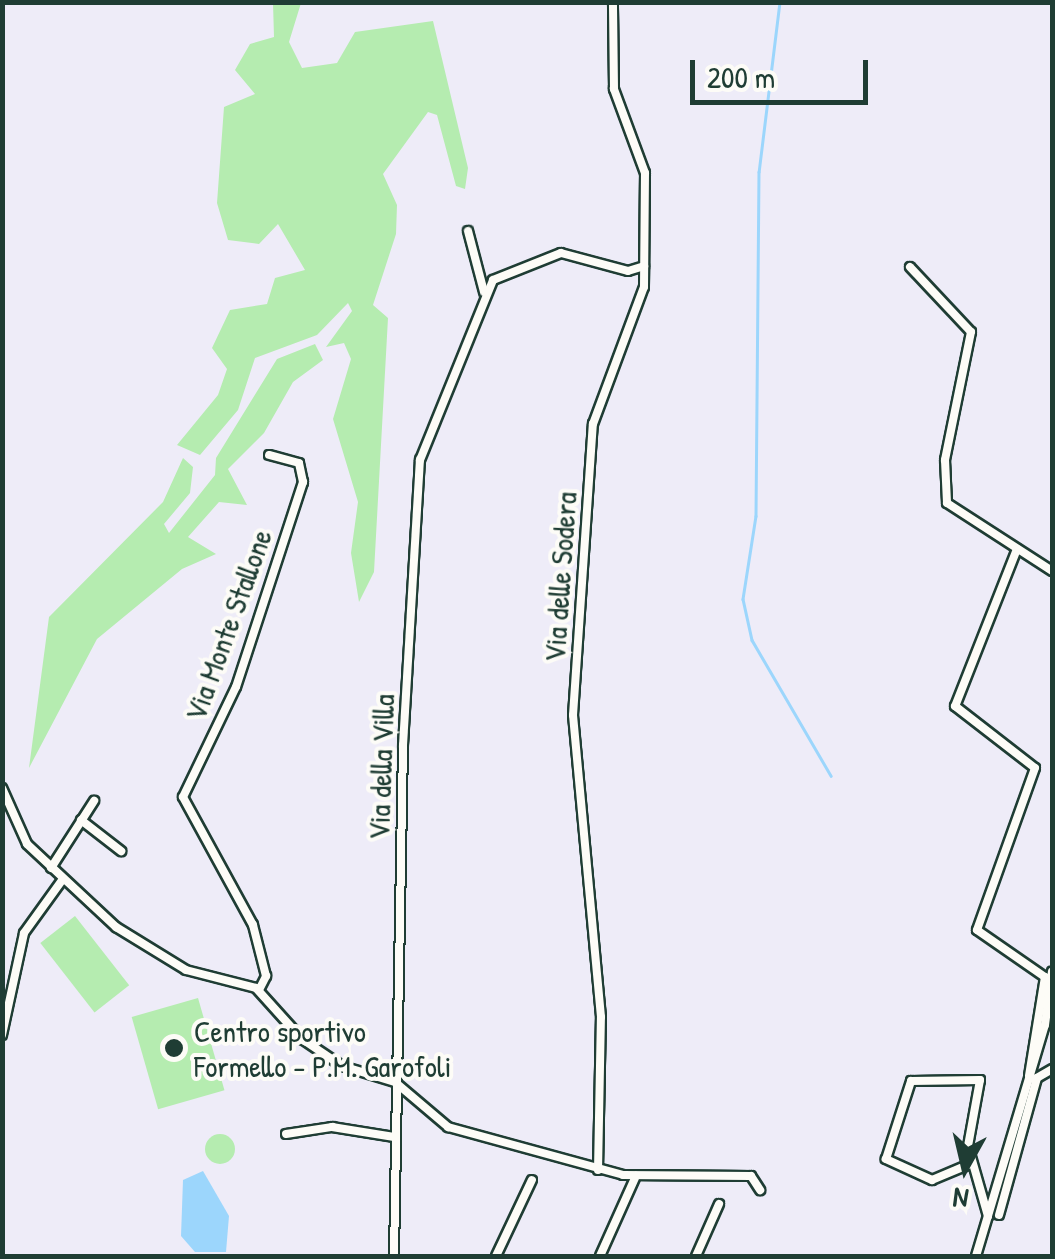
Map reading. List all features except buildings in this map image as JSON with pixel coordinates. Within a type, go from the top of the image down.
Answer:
[{"type":"street","name":"Via delle Sodera","points":[[598,1170],[601,1018],[572,715],[592,430],[641,315],[644,266],[645,173],[614,88],[613,2]]},
{"type":"street","points":[[468,231],[484,292]]},
{"type":"street","points":[[484,292],[508,268],[561,253],[628,271],[644,266]]},
{"type":"street","points":[[910,267],[971,332],[946,460],[947,503],[1052,571]]},
{"type":"street","name":"Via della Villa","points":[[394,1256],[395,1082],[414,505],[423,451],[484,292]]},
{"type":"street","name":"Via Monte Stallone","points":[[259,990],[266,976],[253,925],[182,798],[236,687],[303,482],[302,464],[268,455]]},
{"type":"street","points":[[976,1256],[1038,1076],[1046,978],[977,929],[1035,768],[955,706],[1017,549]]},
{"type":"street","points":[[2,788],[20,835],[63,879],[179,966],[259,990],[332,1060],[395,1082],[448,1127],[598,1170],[636,1176],[750,1176],[760,1190]]},
{"type":"street","points":[[50,868],[94,802]]},
{"type":"street","points":[[82,820],[121,851]]},
{"type":"street","points":[[2,1035],[27,927],[63,879]]},
{"type":"street","points":[[999,1214],[1038,1076],[1052,971]]},
{"type":"street","points":[[1038,1076],[1052,1060]]},
{"type":"street","points":[[970,1164],[932,1180],[886,1159],[888,1128],[912,1081],[980,1080],[970,1164],[988,1216]]},
{"type":"street","points":[[286,1134],[332,1127],[394,1137]]},
{"type":"street","points":[[600,1256],[636,1176]]},
{"type":"street","points":[[496,1256],[532,1180]]},
{"type":"street","points":[[696,1256],[719,1204]]},
{"type":"green space","points":[[273,3],[301,3],[289,42],[302,68],[337,63],[355,32],[433,21],[468,168],[465,189],[456,186],[437,115],[428,112],[383,174],[397,205],[396,234],[373,305],[388,318],[374,572],[359,602],[351,553],[358,502],[333,419],[351,359],[344,343],[326,347],[352,311],[348,303],[317,335],[255,358],[238,410],[200,455],[177,445],[218,395],[227,369],[212,348],[230,310],[267,304],[275,278],[305,270],[278,224],[259,244],[228,240],[217,203],[224,107],[255,94],[235,70],[250,44],[274,37]]},
{"type":"green space","points":[[315,344],[323,360],[293,382],[264,433],[228,469],[247,505],[219,502],[188,537],[216,554],[182,569],[97,639],[29,768],[49,617],[163,502],[183,458],[193,467],[190,493],[164,524],[169,533],[215,475],[216,458],[277,359]]},
{"type":"green space","points":[[75,916],[129,985],[95,1012],[40,943]]},
{"type":"green space","points":[[198,998],[224,1090],[158,1109],[132,1017]]},
{"type":"green space","points":[[220,1134],[230,1139],[235,1149],[230,1159],[220,1164],[210,1159],[205,1149],[210,1139]]},
{"type":"water","points":[[203,1171],[229,1216],[226,1252],[195,1252],[181,1236],[183,1180]]},
{"type":"waterway","points":[[780,2],[759,172],[756,516],[743,599],[752,640],[831,776]]},
{"type":"place","name":"Centro sportivo Formello - P.M. Garofoli","points":[[174,1048]]}]
